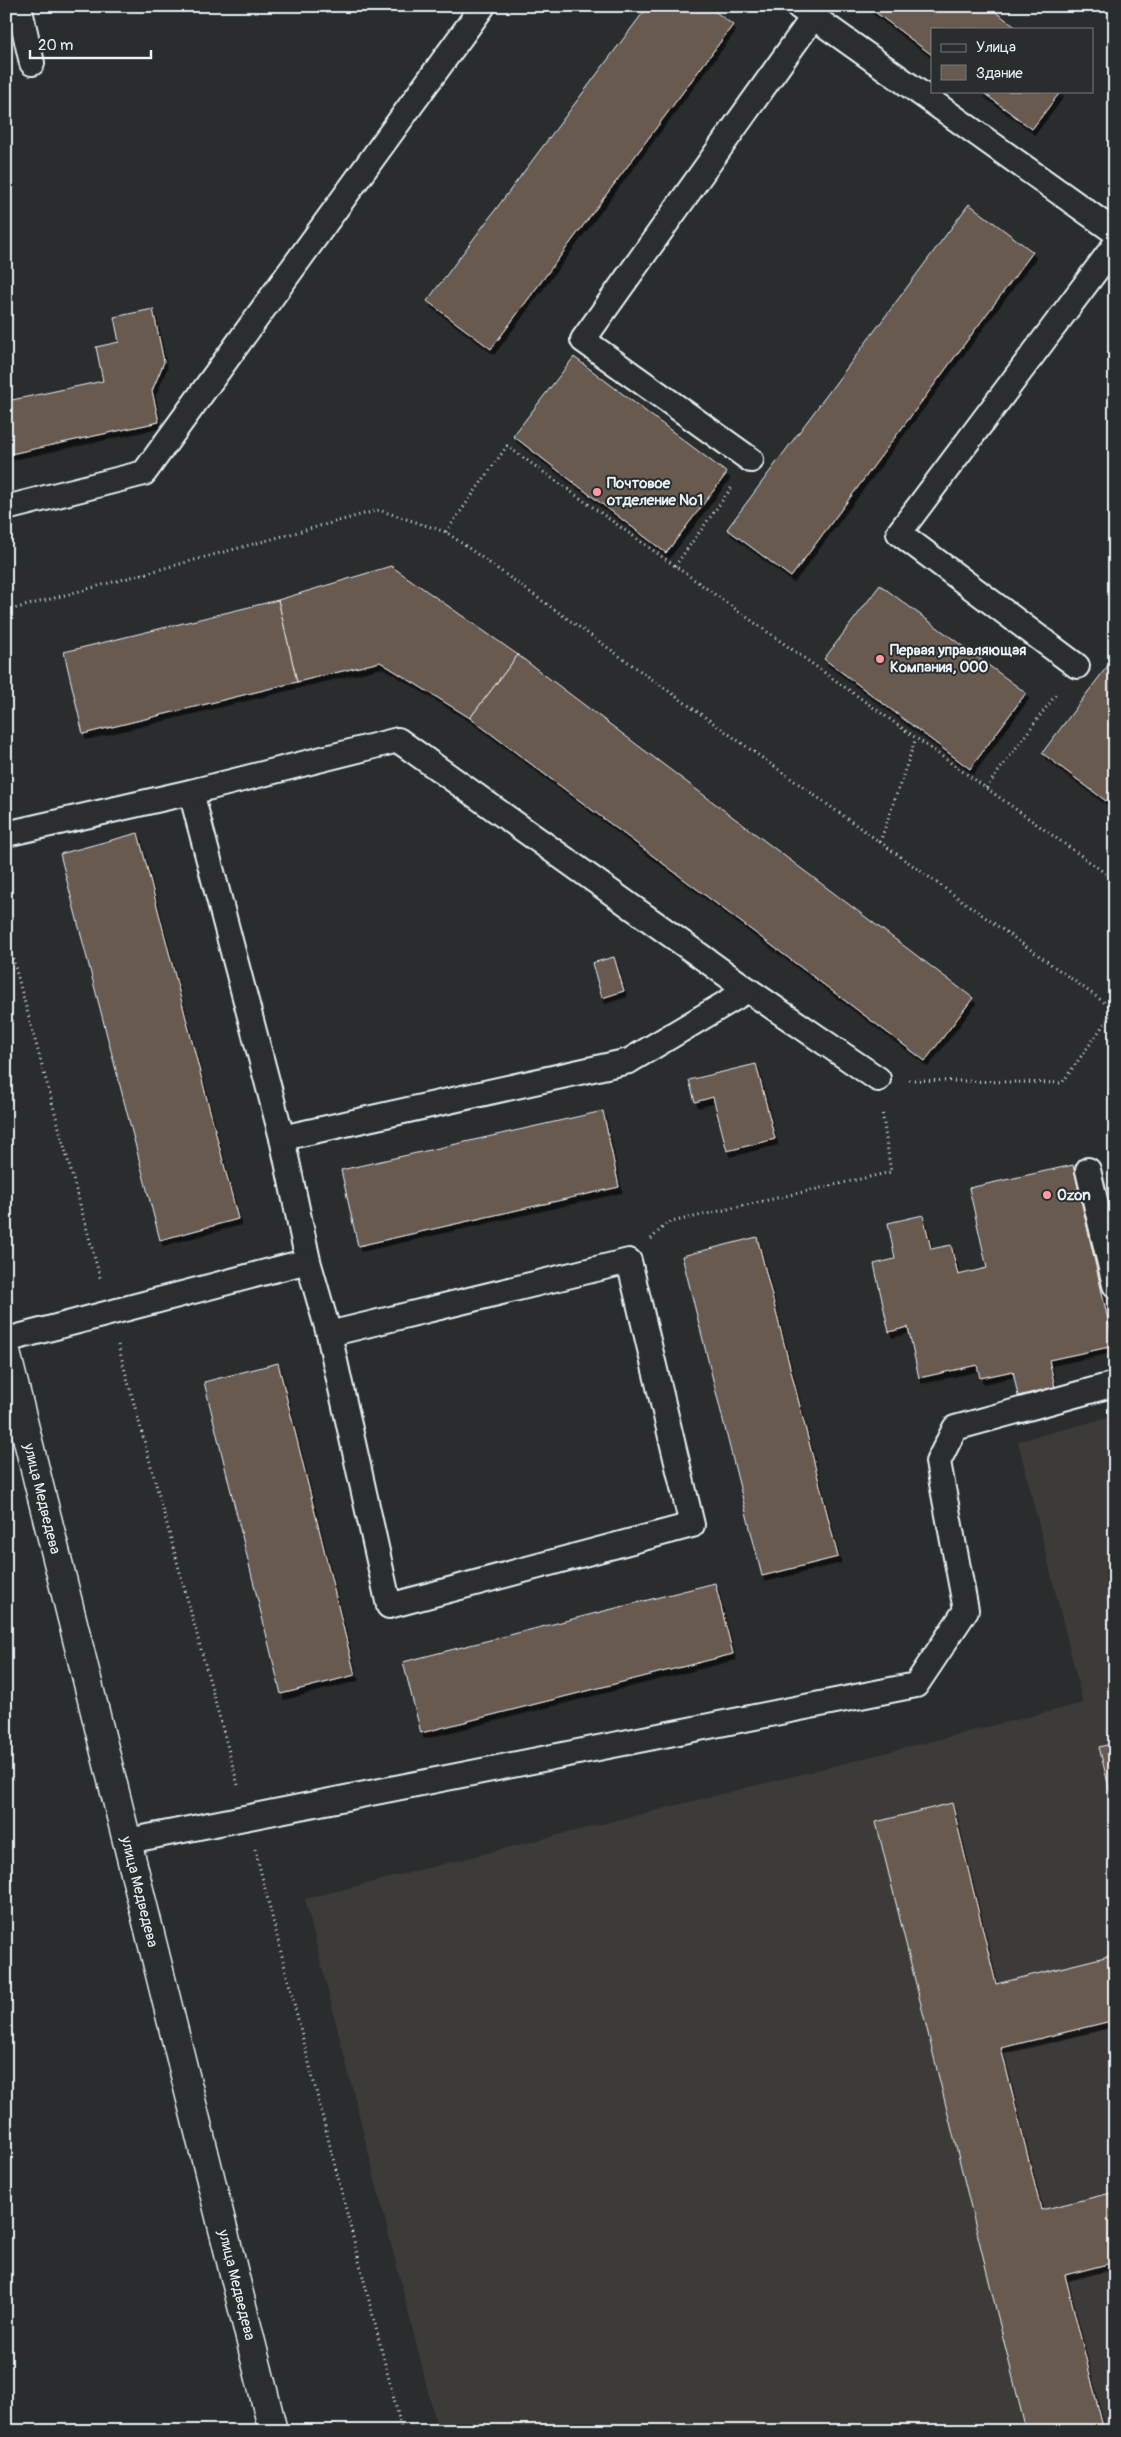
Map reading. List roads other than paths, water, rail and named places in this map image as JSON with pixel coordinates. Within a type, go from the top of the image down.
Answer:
[{"type":"street","name":"улица Медведева","points":[[6,1352],[273,2431]]},
{"type":"lane","points":[[19,6],[32,63]]},
{"type":"lane","points":[[6,508],[144,473],[483,6]]},
{"type":"lane","points":[[751,460],[583,340],[806,11],[1115,232]]},
{"type":"lane","points":[[1077,666],[899,532],[1115,245]]},
{"type":"lane","points":[[6,834],[191,792],[398,740],[748,990],[878,1080]]},
{"type":"lane","points":[[191,792],[282,1138],[308,1261],[329,1334],[390,1606],[692,1525],[630,1261],[329,1334]]},
{"type":"lane","points":[[282,1138],[629,1061],[748,990]]},
{"type":"lane","points":[[1088,1170],[1115,1285]]},
{"type":"lane","points":[[6,1340],[308,1261]]},
{"type":"lane","points":[[128,1841],[916,1685],[966,1610],[938,1462],[955,1428],[1115,1384]]},
{"type":"place","name":"Почтовое отделение №1","points":[[597,492]]},
{"type":"place","name":"Первая управляющая Компания, ООО","points":[[880,659]]},
{"type":"place","name":"Ozon","points":[[1047,1195]]}]
